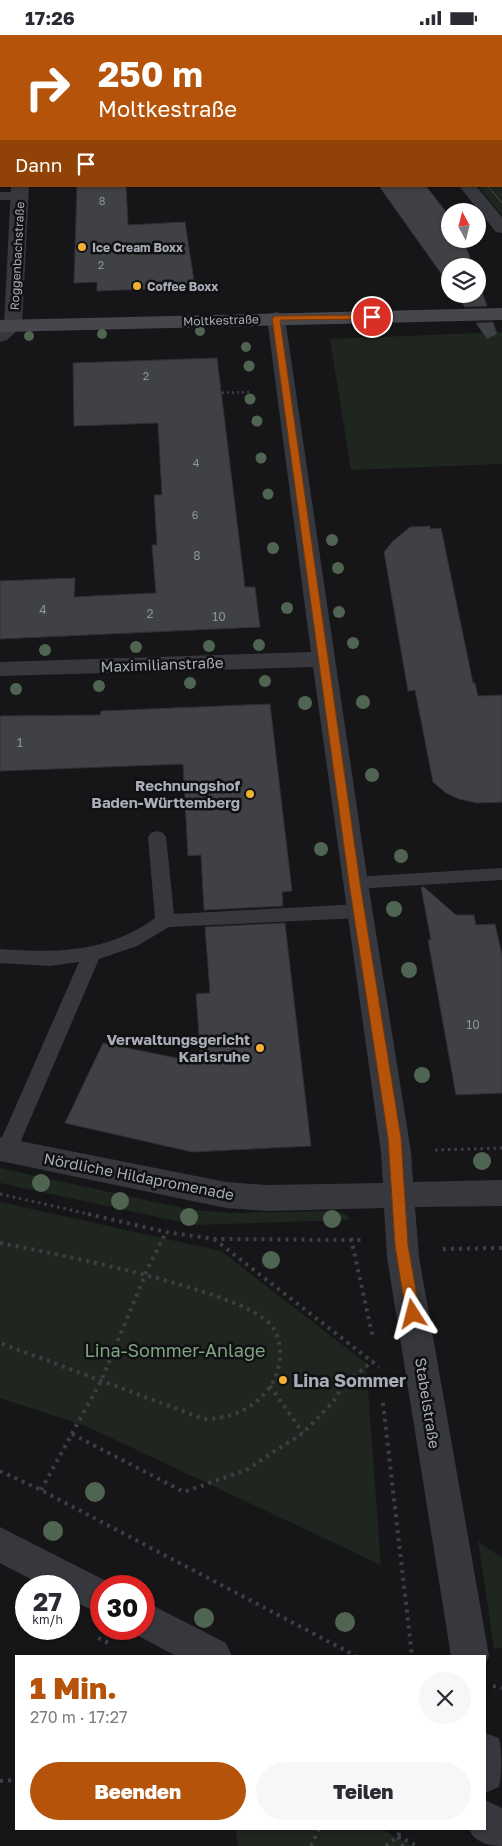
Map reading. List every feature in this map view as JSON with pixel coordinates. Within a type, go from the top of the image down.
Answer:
[{"type":"main road","name":"Moltkestraße","points":[[4,329],[276,318],[502,314]]},
{"type":"street","points":[[469,187],[502,228]]},
{"type":"street","name":"Roggenbachstraße","points":[[4,329],[20,191]]},
{"type":"street","name":"Stabelstraße","points":[[276,318],[359,911],[396,1151],[402,1245],[470,1655]]},
{"type":"street","name":"Maximilianstraße","points":[[0,669],[323,659]]},
{"type":"street","name":"Nördliche Hildapromenade","points":[[3,1149],[184,1188],[226,1195],[267,1198],[502,1193]]},
{"type":"street","points":[[0,1544],[90,1591]]},
{"type":"street","points":[[155,1625],[211,1655]]},
{"type":"street","points":[[486,1821],[502,1832]]},
{"type":"lane","points":[[0,196],[20,191]]},
{"type":"lane","points":[[157,837],[166,921]]},
{"type":"lane","points":[[355,883],[502,874]]},
{"type":"lane","points":[[0,956],[50,959],[92,954],[140,938],[166,921],[359,911]]},
{"type":"lane","points":[[3,1149],[92,954]]},
{"type":"path","points":[[212,393],[231,393]]},
{"type":"path","points":[[396,1151],[502,1148]]},
{"type":"path","points":[[41,1490],[101,1381],[145,1275],[166,1232]]},
{"type":"path","points":[[351,1238],[375,1349]]},
{"type":"path","points":[[214,1239],[375,1360],[379,1367],[380,1377]]},
{"type":"path","points":[[0,1243],[145,1275],[248,1309],[269,1323],[280,1346],[278,1367],[270,1386],[257,1401],[241,1412],[220,1420],[204,1419],[0,1343]]},
{"type":"path","points":[[402,1245],[440,1249],[502,1248]]},
{"type":"path","points":[[72,1434],[184,1493],[246,1470],[303,1433],[333,1402],[344,1384],[375,1360]]},
{"type":"path","points":[[270,1386],[303,1433]]},
{"type":"path","points":[[382,1396],[412,1655]]},
{"type":"path","points":[[0,1471],[41,1490],[354,1655]]},
{"type":"path","points":[[0,1781],[15,1780]]},
{"type":"path","points":[[311,1846],[319,1830]]},
{"type":"path","points":[[386,1846],[398,1836],[401,1830]]},
{"type":"path","points":[[398,1836],[403,1846]]},
{"type":"path","points":[[398,1836],[417,1846]]},
{"type":"green space","points":[[479,187],[502,187],[502,215]]},
{"type":"green space","points":[[502,332],[502,464],[351,470],[330,339]]},
{"type":"green space","points":[[0,1168],[187,1209],[229,1213],[334,1211],[347,1215],[349,1220],[195,1225],[0,1183]]},
{"type":"green space","name":"Lina-Sommer-Anlage","points":[[0,1202],[221,1251],[366,1363],[381,1565],[88,1427],[0,1398]]},
{"type":"green space","points":[[478,1541],[502,1558],[502,1648],[494,1649]]},
{"type":"green space","points":[[235,1830],[384,1830],[412,1846],[238,1846]]},
{"type":"building","points":[[77,187],[126,187],[128,225],[185,222],[195,287],[97,291],[97,282],[74,283]]},
{"type":"building","points":[[380,187],[427,187],[441,205],[441,248],[466,248],[470,258],[441,258],[441,273]]},
{"type":"building","points":[[462,303],[486,303],[487,306],[465,307]]},
{"type":"building","points":[[493,322],[497,334],[487,339],[476,323]]},
{"type":"building","points":[[217,358],[245,587],[255,587],[260,627],[0,639],[0,581],[75,578],[74,597],[156,593],[152,545],[157,545],[154,495],[162,495],[158,423],[74,426],[73,363]]},
{"type":"building","points":[[430,526],[430,529],[441,528],[473,683],[475,683],[478,696],[502,695],[502,802],[477,803],[459,799],[446,793],[433,782],[415,690],[408,691],[384,552],[393,541],[410,527]]},
{"type":"building","name":"Rechnungshof Baden-Württemberg","points":[[270,704],[292,891],[282,892],[283,906],[204,910],[201,855],[188,856],[183,764],[0,771],[0,716],[100,715],[101,711]]},
{"type":"building","points":[[421,887],[424,887],[456,915],[474,915],[476,925],[495,924],[502,955],[502,1093],[456,1095],[428,940],[431,940]]},
{"type":"building","name":"Verwaltungsgericht Karlsruhe","points":[[285,923],[311,1146],[192,1152],[65,1123],[103,1043],[201,1063],[196,994],[210,993],[205,927]]},
{"type":"tram line","points":[[489,187],[502,203]]},
{"type":"place","name":"Ice Cream Boxx","points":[[82,247]]},
{"type":"place","name":"Coffee Boxx","points":[[137,286]]},
{"type":"place","name":"Rechnungshof Baden-Württemberg","points":[[250,794]]},
{"type":"place","name":"Verwaltungsgericht Karlsruhe","points":[[260,1048]]},
{"type":"place","name":"Lina Sommer","points":[[283,1380]]},
{"type":"route","points":[[372,317],[276,318],[355,883],[396,1151],[403,1257],[413,1314]]}]
